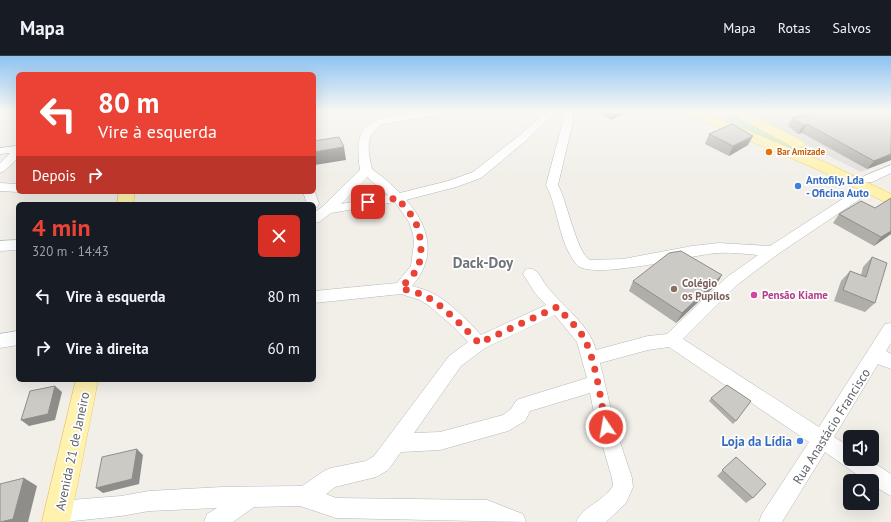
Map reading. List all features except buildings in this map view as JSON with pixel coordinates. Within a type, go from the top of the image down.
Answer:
[{"type":"main road","points":[[744,133],[824,167],[891,191]]},
{"type":"main road","points":[[777,133],[868,184],[891,200]]},
{"type":"main road","name":"Avenida 21 de Janeiro","points":[[57,517],[87,382]]},
{"type":"street","points":[[366,133],[362,146],[366,171],[379,179],[398,198],[413,217],[419,229],[420,259],[417,268],[401,288]]},
{"type":"street","points":[[317,212],[353,204],[398,198],[452,184],[477,175],[528,133]]},
{"type":"street","points":[[565,133],[552,185],[557,194],[573,248],[582,262],[589,265],[623,264],[692,251],[719,248],[773,252]]},
{"type":"street","points":[[0,151],[16,149]]},
{"type":"street","points":[[0,169],[16,154]]},
{"type":"street","points":[[591,358],[648,343],[671,340],[732,281],[891,169]]},
{"type":"street","points":[[317,212],[366,171]]},
{"type":"street","points":[[0,187],[16,188]]},
{"type":"street","points":[[0,246],[16,245]]},
{"type":"street","points":[[530,274],[540,289],[579,331],[585,340],[591,358],[606,427],[622,478],[623,487],[619,496],[598,515],[587,522]]},
{"type":"street","points":[[316,297],[401,288],[425,296],[433,301],[461,324],[479,343]]},
{"type":"street","points":[[304,497],[331,478],[369,470],[381,463],[455,361],[479,343],[557,307]]},
{"type":"street","name":"Rua Anastácio Francisco","points":[[770,522],[822,439],[884,358],[891,328]]},
{"type":"street","points":[[0,341],[16,338]]},
{"type":"street","points":[[671,340],[843,453]]},
{"type":"street","points":[[395,443],[440,441],[508,422],[518,415],[525,405],[597,383]]},
{"type":"street","points":[[861,466],[891,486]]},
{"type":"street","points":[[57,517],[149,501],[300,496],[336,508],[487,510],[515,522]]},
{"type":"street","points":[[215,522],[250,497]]},
{"type":"shaded area","points":[[783,133],[885,133],[891,154],[891,160],[861,172]]},
{"type":"green space","points":[[753,133],[767,133],[792,147],[833,167]]},
{"type":"place","name":"Bar Amizade","points":[[769,152]]},
{"type":"place","name":"Antofily, Lda - Oficina Auto","points":[[798,186]]},
{"type":"place","name":"Colégio os Pupilos","points":[[674,289]]},
{"type":"place","name":"Pensão Kiame","points":[[754,295]]},
{"type":"place","name":"Loja da Lídia","points":[[800,441]]},
{"type":"district","name":"Dack-Doy","points":[[483,263]]},
{"type":"route","points":[[368,202],[398,198],[413,217],[419,229],[420,259],[417,268],[401,288],[425,296],[433,301],[461,324],[479,343],[557,307],[579,331],[585,340],[591,358],[606,427]]}]
